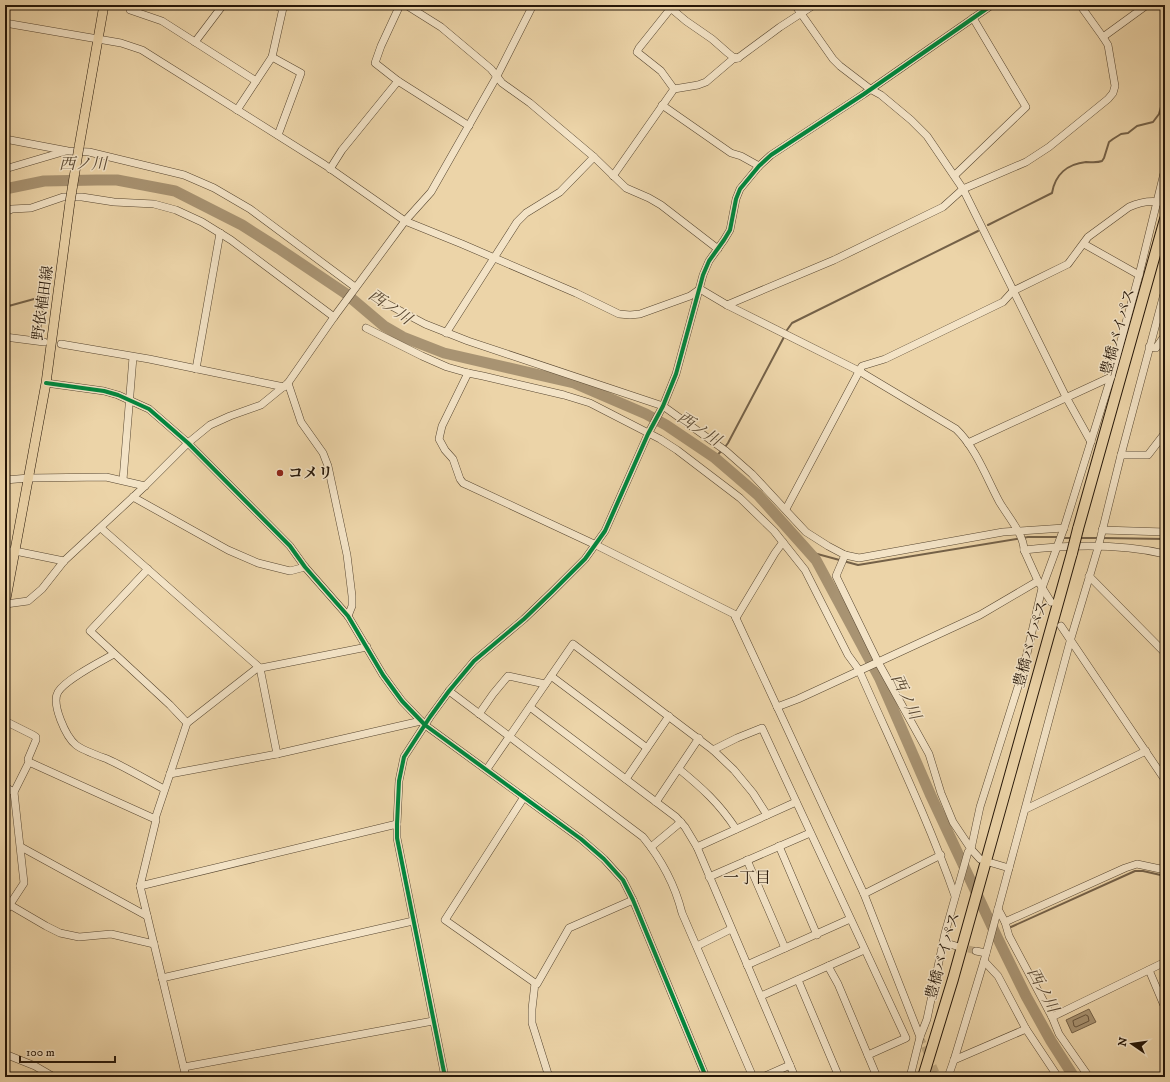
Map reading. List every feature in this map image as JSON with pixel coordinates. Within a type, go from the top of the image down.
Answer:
[{"type":"highway","name":"豊橋バイパス","points":[[923,1077],[981,881],[1165,221]]},
{"type":"main road","name":"野依植田線","points":[[5,606],[46,383],[70,202],[104,5]]},
{"type":"street","points":[[129,5],[130,10],[162,21],[256,81]]},
{"type":"street","points":[[195,42],[223,5]]},
{"type":"street","points":[[238,110],[272,57],[282,8],[272,5]]},
{"type":"street","points":[[400,5],[381,46],[375,63],[398,81],[469,126]]},
{"type":"street","points":[[406,5],[441,26],[491,69],[502,83],[530,103],[594,157],[626,188],[650,198],[661,205],[718,249]]},
{"type":"street","points":[[5,606],[28,601],[42,589],[64,561],[210,425],[261,405],[286,385],[405,221],[431,192],[497,76],[533,5]]},
{"type":"street","points":[[795,5],[833,59],[870,89],[881,95],[911,120],[927,136],[955,175],[1066,398],[1091,442]]},
{"type":"street","points":[[613,176],[674,90],[706,82],[733,60],[814,5]]},
{"type":"street","points":[[445,1077],[397,838],[396,824],[399,781],[404,757],[423,723],[480,654],[524,619],[585,559],[605,531],[648,434],[663,406],[676,374],[703,275],[709,261],[730,230],[736,199],[740,189],[759,166],[771,155],[992,5]]},
{"type":"street","points":[[728,305],[834,260],[943,207],[963,189],[1026,162],[1049,147],[1108,99],[1113,93],[1115,86],[1108,45],[1080,5]]},
{"type":"street","points":[[1103,37],[1147,5]]},
{"type":"street","points":[[674,90],[661,71],[637,52],[669,7],[712,39],[733,57],[738,58]]},
{"type":"street","points":[[955,175],[1026,107],[973,18]]},
{"type":"street","points":[[5,23],[121,43],[142,50],[330,168],[405,221],[576,293],[619,314],[640,314],[690,296],[700,289]]},
{"type":"street","points":[[272,57],[301,73],[278,135]]},
{"type":"street","points":[[330,168],[342,150],[398,81]]},
{"type":"street","points":[[662,105],[731,153],[741,156],[759,166]]},
{"type":"street","points":[[5,139],[68,151],[89,152],[184,175],[214,188],[250,209],[356,287]]},
{"type":"street","points":[[5,169],[68,151]]},
{"type":"street","points":[[446,333],[521,217],[560,192],[594,157]]},
{"type":"street","points":[[910,1077],[920,1037],[927,1019],[943,942],[956,893],[970,851],[980,807],[1026,657],[1042,588],[1058,545],[1111,377],[1139,275],[1165,169]]},
{"type":"street","points":[[5,212],[12,209],[31,208],[63,197],[82,197],[114,202],[154,204],[176,210],[202,222],[220,233],[262,262],[334,317]]},
{"type":"street","points":[[786,509],[862,366],[885,359],[1003,302],[1013,291],[1068,264],[1088,237],[1129,207],[1135,204],[1157,201],[1165,203]]},
{"type":"street","points":[[196,369],[220,233]]},
{"type":"street","points":[[1084,244],[1139,275]]},
{"type":"street","points":[[700,289],[728,305],[859,371],[916,406],[956,428],[968,443],[1000,504],[1018,532],[1038,581],[1051,602]]},
{"type":"street","points":[[948,1077],[984,961],[1026,809],[1071,638],[1098,546],[1165,291]]},
{"type":"street","points":[[378,299],[425,324],[446,333],[663,406],[724,449],[752,474],[806,532],[845,556],[859,558],[1018,532],[1062,530]]},
{"type":"street","points":[[366,328],[432,361],[468,373],[564,395],[590,403],[660,439],[722,483],[740,498],[774,531],[805,570],[848,655],[859,670],[941,855],[956,893]]},
{"type":"street","points":[[1150,347],[1156,348],[1165,336]]},
{"type":"street","points":[[5,337],[44,342]]},
{"type":"street","points":[[61,344],[286,385]]},
{"type":"street","points":[[123,480],[133,357]]},
{"type":"street","points":[[468,373],[442,426],[439,439],[445,450],[453,459],[460,479],[463,483],[596,545],[730,611],[736,618],[864,894],[920,1037]]},
{"type":"street","points":[[968,443],[1111,377]]},
{"type":"street","points":[[46,383],[104,391],[118,395],[149,409],[188,444],[290,546],[305,567],[348,616],[402,701],[423,723],[581,839],[604,859],[623,880],[633,900],[706,1077]]},
{"type":"street","points":[[286,385],[301,422],[323,453],[328,466],[347,555],[352,596],[352,606],[348,616]]},
{"type":"street","points":[[1121,454],[1148,455],[1165,433]]},
{"type":"street","points":[[5,480],[29,478],[106,477],[145,486]]},
{"type":"street","points":[[133,498],[228,550],[258,562],[290,571],[305,567]]},
{"type":"street","points":[[101,528],[260,668],[277,754]]},
{"type":"street","points":[[1101,532],[1165,532]]},
{"type":"street","points":[[736,618],[783,542]]},
{"type":"street","points":[[1024,547],[1058,545],[1098,546],[1141,549],[1165,554]]},
{"type":"street","points":[[5,551],[15,551],[64,561]]},
{"type":"street","points":[[845,556],[836,576],[877,662],[930,754],[941,792],[953,822],[970,851],[980,859]]},
{"type":"street","points":[[148,569],[90,631],[170,705],[187,723]]},
{"type":"street","points":[[1089,576],[1165,653]]},
{"type":"street","points":[[777,707],[798,699],[980,615],[1038,581]]},
{"type":"street","points":[[1061,626],[1071,638],[1165,780]]},
{"type":"street","points":[[487,769],[573,644],[713,750],[734,770],[753,793],[768,815]]},
{"type":"street","points":[[186,1077],[140,886],[155,819],[187,723],[250,674],[260,668],[367,647]]},
{"type":"street","points":[[114,654],[70,680],[59,691],[56,698],[58,713],[68,734],[76,745],[133,771],[164,789]]},
{"type":"street","points":[[479,714],[508,676],[545,684]]},
{"type":"street","points":[[551,676],[647,748]]},
{"type":"street","points":[[449,692],[643,837],[651,847],[661,862],[753,1077]]},
{"type":"street","points":[[530,707],[681,822],[697,847],[795,1077]]},
{"type":"street","points":[[626,779],[668,716]]},
{"type":"street","points":[[5,721],[36,737],[28,759],[29,762],[14,792],[24,883],[5,912]]},
{"type":"street","points":[[170,774],[277,754],[423,723]]},
{"type":"street","points":[[713,750],[762,728],[906,1038],[868,1055]]},
{"type":"street","points":[[656,802],[699,738]]},
{"type":"street","points":[[1026,809],[1146,751]]},
{"type":"street","points":[[29,762],[155,819]]},
{"type":"street","points":[[679,769],[706,791],[725,812],[736,829]]},
{"type":"street","points":[[5,787],[14,792]]},
{"type":"street","points":[[524,797],[445,920],[535,983]]},
{"type":"street","points":[[697,847],[796,802]]},
{"type":"street","points":[[651,847],[681,822]]},
{"type":"street","points":[[140,886],[396,824]]},
{"type":"street","points":[[710,877],[810,833]]},
{"type":"street","points":[[779,846],[817,934]]},
{"type":"street","points":[[21,847],[147,916]]},
{"type":"street","points":[[864,894],[941,855]]},
{"type":"street","points":[[747,860],[785,948]]},
{"type":"street","points":[[992,863],[1009,868]]},
{"type":"street","points":[[1005,922],[1137,864],[1165,870]]},
{"type":"street","points":[[535,983],[537,984],[569,928],[633,900]]},
{"type":"street","points":[[10,905],[60,933],[79,937],[111,934],[154,944]]},
{"type":"street","points":[[998,909],[1005,922],[1009,936],[1052,1017],[1059,1034],[1089,1077]]},
{"type":"street","points":[[747,965],[850,919]]},
{"type":"street","points":[[162,978],[413,921]]},
{"type":"street","points":[[697,946],[731,929]]},
{"type":"street","points":[[943,942],[956,946]]},
{"type":"street","points":[[761,996],[864,950]]},
{"type":"street","points":[[976,951],[986,953]]},
{"type":"street","points":[[984,961],[998,976],[1026,1029],[1058,1077]]},
{"type":"street","points":[[1052,1017],[1165,962]]},
{"type":"street","points":[[828,966],[838,984],[877,1077]]},
{"type":"street","points":[[1149,970],[1165,1008]]},
{"type":"street","points":[[798,980],[839,1077]]},
{"type":"street","points":[[535,983],[532,1023],[549,1077]]},
{"type":"street","points":[[184,1067],[433,1021]]},
{"type":"street","points":[[954,1060],[1026,1029]]},
{"type":"street","points":[[5,1054],[35,1066],[54,1077]]},
{"type":"street","points":[[763,1077],[790,1065]]},
{"type":"water","points":[[1089,1009],[1096,1022],[1072,1033],[1066,1020]]},
{"type":"waterway","points":[[988,225],[1052,193],[1059,176],[1073,165],[1102,161],[1109,142],[1121,134],[1128,133],[1137,126],[1153,122],[1159,114],[1165,93]]},
{"type":"waterway","name":"西ノ川","points":[[5,189],[44,181],[117,180],[175,191],[242,225],[278,248],[345,293],[384,326],[403,337],[444,353],[574,383],[646,414],[666,425],[715,458],[758,495],[816,560],[880,679],[931,796],[1026,996],[1051,1041],[1074,1077]]},
{"type":"waterway","points":[[787,330],[792,323],[978,231]]},
{"type":"waterway","points":[[5,307],[45,296],[39,337]]},
{"type":"waterway","points":[[725,447],[784,337]]},
{"type":"waterway","points":[[715,458],[722,450]]},
{"type":"waterway","points":[[810,552],[858,565],[1028,537],[1058,537]]},
{"type":"waterway","points":[[1062,538],[1072,538]]},
{"type":"waterway","points":[[1078,538],[1098,538]]},
{"type":"waterway","points":[[1102,538],[1165,539]]},
{"type":"waterway","points":[[1011,927],[1135,871],[1143,871],[1165,876]]},
{"type":"tunnel","points":[[958,946],[976,951]]},
{"type":"tunnel","points":[[920,1037],[938,1077]]},
{"type":"cycle path","points":[[445,1077],[397,838],[399,781],[404,757],[430,717],[474,661],[524,619],[552,592],[585,559],[605,531],[648,434],[663,406],[676,374],[703,275],[709,261],[730,230],[736,199],[740,189],[759,166],[771,155],[864,94],[992,5]]},
{"type":"cycle path","points":[[46,383],[104,391],[118,395],[149,409],[188,443],[290,546],[305,567],[348,616],[383,675],[402,701],[425,725],[581,839],[604,859],[623,880],[633,900],[706,1077]]},
{"type":"place","name":"コメリ","points":[[280,473]]},
{"type":"district","name":"一丁目","points":[[747,878]]}]
